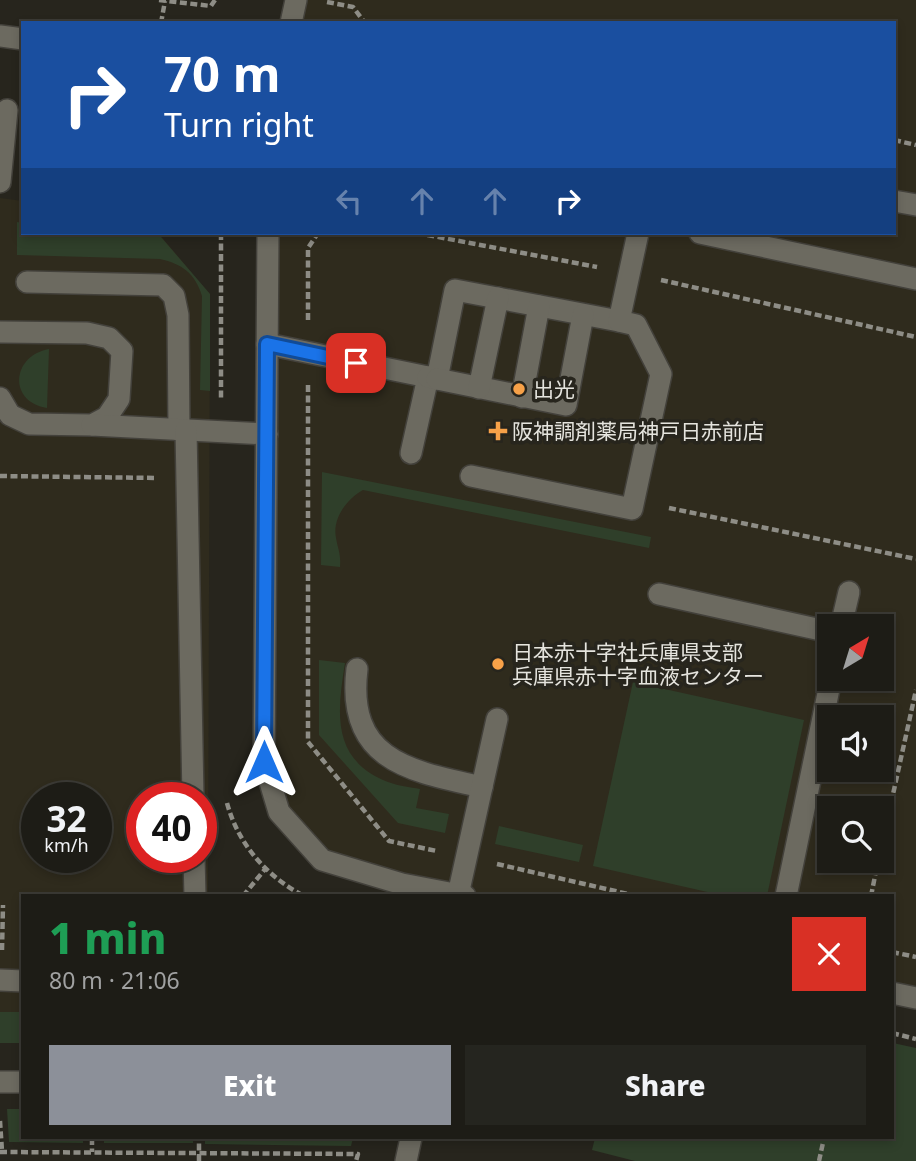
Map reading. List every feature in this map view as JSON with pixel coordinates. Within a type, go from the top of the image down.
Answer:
[{"type":"street","points":[[291,21],[296,0]]},
{"type":"street","points":[[0,36],[21,38]]},
{"type":"street","points":[[0,182],[10,110]]},
{"type":"street","points":[[896,201],[916,205]]},
{"type":"street","points":[[268,235],[264,762],[279,812],[322,860],[402,884],[457,894]]},
{"type":"street","points":[[619,321],[638,235]]},
{"type":"street","points":[[709,235],[916,279]]},
{"type":"street","points":[[27,282],[163,285],[174,296],[178,315],[176,430],[192,782]]},
{"type":"street","points":[[411,453],[456,290],[636,325],[661,374],[632,509],[471,476]]},
{"type":"street","points":[[480,388],[498,298]]},
{"type":"street","points":[[522,397],[539,306]]},
{"type":"street","points":[[267,344],[566,405],[583,315]]},
{"type":"street","points":[[0,332],[87,333],[109,338],[122,351],[119,399],[107,417],[92,425]]},
{"type":"street","points":[[119,399],[135,416],[176,430]]},
{"type":"street","points":[[0,401],[10,415],[29,424],[267,434]]},
{"type":"street","points":[[844,614],[849,592]]},
{"type":"street","points":[[660,594],[817,629]]},
{"type":"street","points":[[357,670],[357,714],[366,735],[382,752],[404,766],[428,775],[482,787]]},
{"type":"street","points":[[786,894],[829,691]]},
{"type":"street","points":[[462,894],[497,719]]},
{"type":"street","points":[[194,873],[195,894]]},
{"type":"street","points":[[1,970],[21,980]]},
{"type":"street","points":[[894,993],[916,998]]},
{"type":"street","points":[[0,1082],[21,1082]]},
{"type":"street","points":[[409,1160],[411,1139]]},
{"type":"path","points":[[159,0],[211,6],[215,0]]},
{"type":"path","points":[[161,21],[165,1]]},
{"type":"path","points":[[326,2],[353,7],[364,21]]},
{"type":"path","points":[[896,140],[916,145]]},
{"type":"path","points":[[221,235],[221,432]]},
{"type":"path","points":[[428,235],[630,273],[916,337]]},
{"type":"path","points":[[0,476],[167,478]]},
{"type":"path","points":[[669,508],[916,559]]},
{"type":"path","points":[[893,796],[916,690]]},
{"type":"path","points":[[225,798],[232,823],[253,856],[300,894]]},
{"type":"path","points":[[245,894],[267,869]]},
{"type":"path","points":[[871,894],[876,873]]},
{"type":"path","points":[[1,970],[3,905]]},
{"type":"path","points":[[894,952],[916,957]]},
{"type":"path","points":[[894,1034],[916,1039]]},
{"type":"path","points":[[0,1121],[1,1152],[358,1154],[356,1161]]},
{"type":"path","points":[[92,1139],[92,1152]]},
{"type":"path","points":[[199,1139],[199,1161]]},
{"type":"path","points":[[819,1161],[824,1139]]},
{"type":"shaded area","points":[[296,0],[916,0],[916,998],[894,993],[894,894],[457,894],[322,860],[279,812],[264,762],[268,235],[896,235],[896,21],[291,21]]},
{"type":"shaded area","points":[[0,198],[21,201],[21,235],[160,235],[210,294],[208,782],[126,782],[126,873],[208,873],[208,894],[21,894],[21,1012],[0,1012]]},
{"type":"green space","points":[[17,222],[21,223],[21,235],[161,237],[210,294],[210,391],[200,390],[202,296],[196,281],[187,271],[160,259],[17,255]]},
{"type":"green space","points":[[49,349],[47,408],[34,404],[26,397],[20,389],[19,379],[27,360],[36,353]]},
{"type":"green space","points":[[322,472],[651,537],[649,548],[363,490],[346,504],[336,523],[340,567],[321,565]]},
{"type":"green space","points":[[319,660],[345,663],[340,717],[347,748],[356,761],[369,773],[388,782],[420,789],[416,808],[449,814],[445,833],[398,823],[319,735]]},
{"type":"green space","points":[[633,682],[804,720],[767,894],[716,894],[593,866]]},
{"type":"green space","points":[[499,826],[583,845],[579,862],[495,844]]},
{"type":"green space","points":[[0,1012],[21,1012],[21,1043],[0,1043]]},
{"type":"green space","points":[[894,1043],[916,1048],[916,1161],[635,1161],[592,1150],[595,1139],[894,1139]]},
{"type":"green space","points":[[7,1109],[21,1109],[21,1139],[83,1139],[83,1143],[9,1142]]},
{"type":"green space","points":[[104,1139],[193,1139],[193,1143],[104,1143]]},
{"type":"green space","points":[[205,1139],[353,1139],[351,1146],[205,1144]]},
{"type":"place","name":"出光","points":[[519,389]]},
{"type":"place","name":"阪神調剤薬局神戸日赤前店","points":[[498,431]]},
{"type":"place","name":"日本赤十字社兵庫県支部 兵庫県赤十字血液センター","points":[[498,664]]},
{"type":"route","points":[[264,762],[267,344],[356,363]]}]
